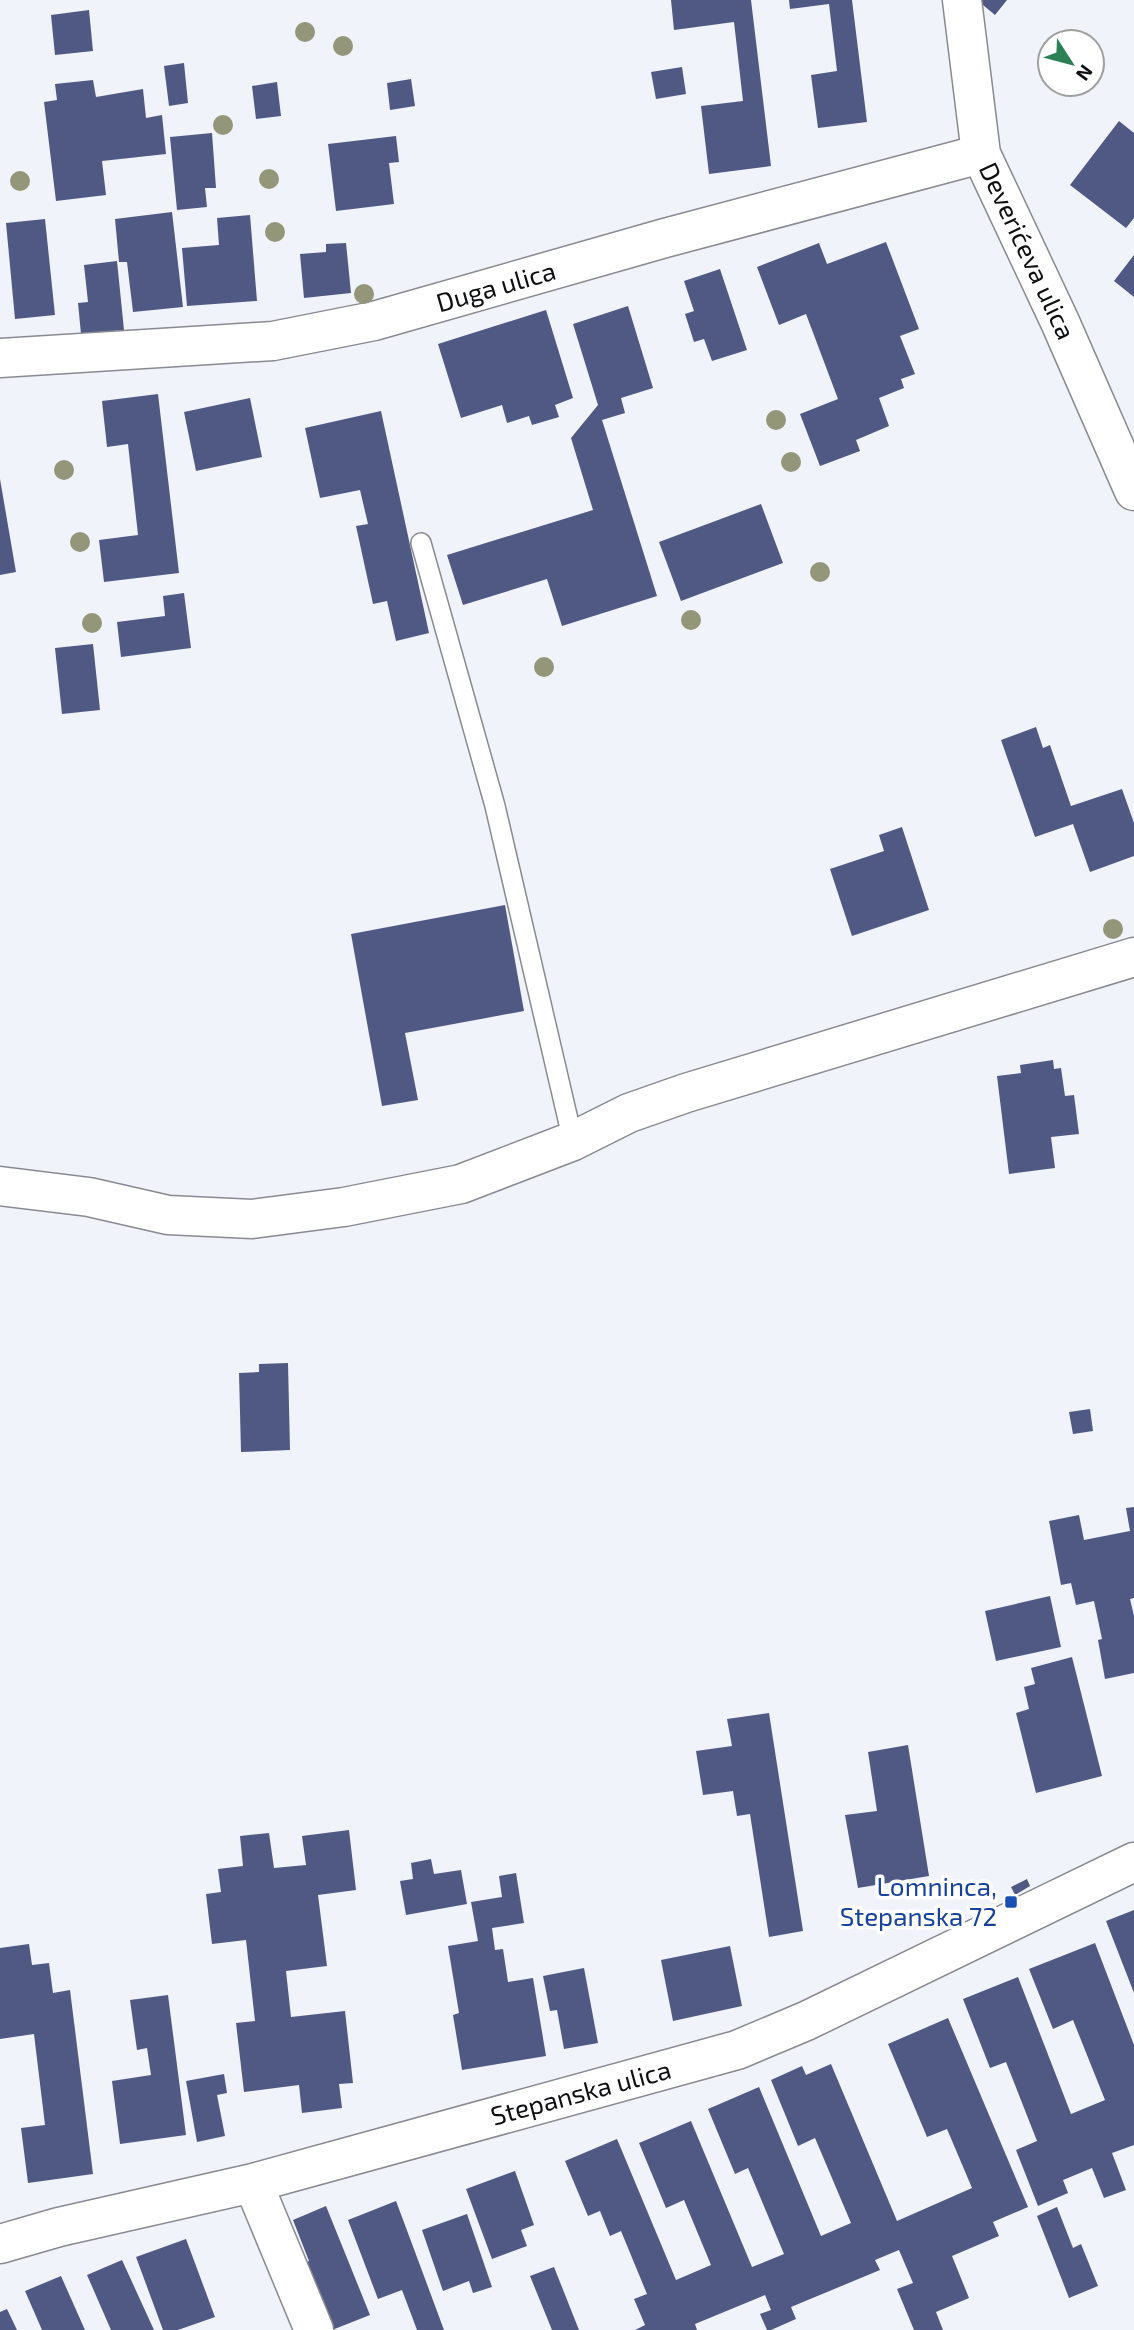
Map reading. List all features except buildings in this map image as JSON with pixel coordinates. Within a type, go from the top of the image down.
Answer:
[{"type":"street","name":"Deverićeva ulica","points":[[962,0],[981,154],[1060,322],[1134,491]]},
{"type":"street","name":"Duga ulica","points":[[0,358],[273,341],[374,321],[665,238],[981,154]]},
{"type":"street","points":[[0,1186],[89,1197],[168,1215],[252,1219],[344,1207],[461,1184],[573,1141],[629,1113],[686,1093],[1134,957]]},
{"type":"street","name":"Stepanska ulica","points":[[0,2244],[59,2227],[253,2183],[737,2050],[806,2021],[1134,1862]]},
{"type":"street","points":[[253,2183],[314,2330]]},
{"type":"lane","points":[[422,543],[495,806],[573,1141]]},
{"type":"place","name":"Lomninca, Stepanska 72","points":[[1011,1902]]}]
